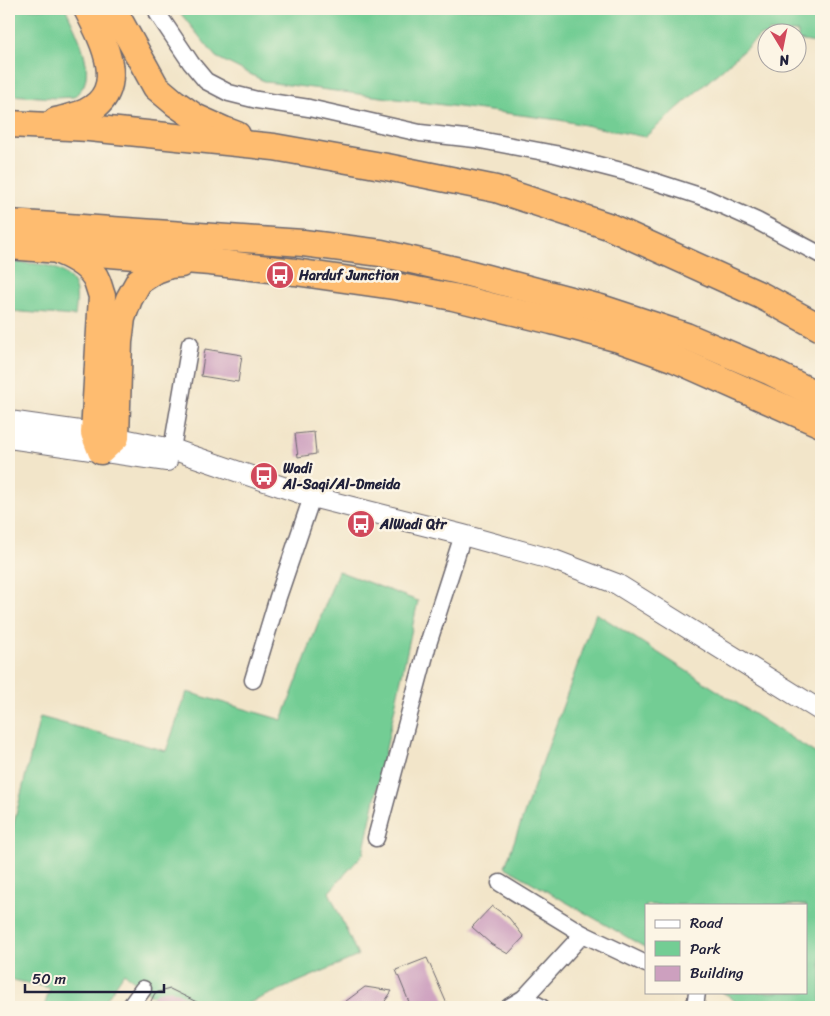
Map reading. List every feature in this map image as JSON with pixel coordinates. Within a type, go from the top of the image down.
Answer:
[{"type":"highway","points":[[22,125],[85,112],[95,106],[108,92],[110,78],[109,61],[102,38],[87,9]]},
{"type":"highway","points":[[113,9],[156,87],[175,104],[195,117],[217,127],[274,147]]},
{"type":"highway","points":[[22,125],[98,129],[274,147],[496,189],[608,226],[762,296],[821,328]]},
{"type":"highway","points":[[9,223],[303,242],[381,253],[464,272],[601,308],[686,336],[771,372],[821,397]]},
{"type":"highway","points":[[9,246],[210,262],[400,287],[453,297],[619,339],[675,360],[821,424]]},
{"type":"highway","points":[[56,250],[75,258],[90,269],[97,280],[102,296],[103,440]]},
{"type":"highway","points":[[103,440],[122,318],[129,299],[139,281],[156,270],[170,265],[210,262]]},
{"type":"street","points":[[156,9],[191,63],[206,81],[228,93],[257,100],[309,108],[420,133],[475,139],[556,154],[625,172],[706,198],[757,221],[821,255]]},
{"type":"street","points":[[172,449],[190,344]]},
{"type":"street","points":[[9,421],[103,440],[238,472]]},
{"type":"street","points":[[9,438],[103,440],[172,449],[312,497],[554,560],[617,584],[821,711]]},
{"type":"street","points":[[253,680],[278,597],[312,497]]},
{"type":"street","points":[[376,838],[428,644],[463,535]]},
{"type":"street","points":[[500,883],[583,934],[645,964]]},
{"type":"street","points":[[509,1007],[524,998],[583,934]]},
{"type":"street","points":[[130,1007],[143,989]]},
{"type":"street","points":[[695,1007],[697,994]]},
{"type":"street","points":[[524,998],[541,1007]]},
{"type":"green space","points":[[9,9],[66,9],[82,46],[86,66],[84,85],[74,97],[55,98],[9,95]]},
{"type":"green space","points":[[177,9],[821,9],[821,44],[808,42],[808,22],[758,22],[758,38],[645,137],[559,120],[266,82],[216,57]]},
{"type":"green space","points":[[9,262],[45,265],[69,277],[76,292],[75,316],[9,311]]},
{"type":"green space","points":[[338,571],[418,601],[363,854],[329,892],[358,956],[240,1007],[167,1007],[124,973],[101,1007],[44,1007],[50,988],[9,979],[9,843],[40,717],[166,751],[187,692],[282,720]]},
{"type":"green space","points":[[596,613],[821,757],[821,1007],[742,1007],[726,994],[808,994],[808,904],[645,904],[645,947],[505,867]]},
{"type":"building","points":[[205,349],[242,355],[238,382],[201,376]]},
{"type":"building","points":[[314,432],[316,454],[298,457],[295,434]]},
{"type":"building","points":[[492,906],[509,918],[524,937],[508,954],[491,944],[472,927]]},
{"type":"building","points":[[427,958],[447,1004],[437,1007],[411,1007],[396,970]]},
{"type":"building","points":[[365,987],[392,991],[381,1007],[338,1007]]},
{"type":"building","points":[[170,989],[207,1007],[148,1007],[155,993]]},
{"type":"place","name":"Harduf Junction","points":[[280,275]]},
{"type":"place","name":"Wadi Al-Saqi/Al-Dmeida","points":[[264,476]]},
{"type":"place","name":"AlWadi Qtr","points":[[361,524]]}]
